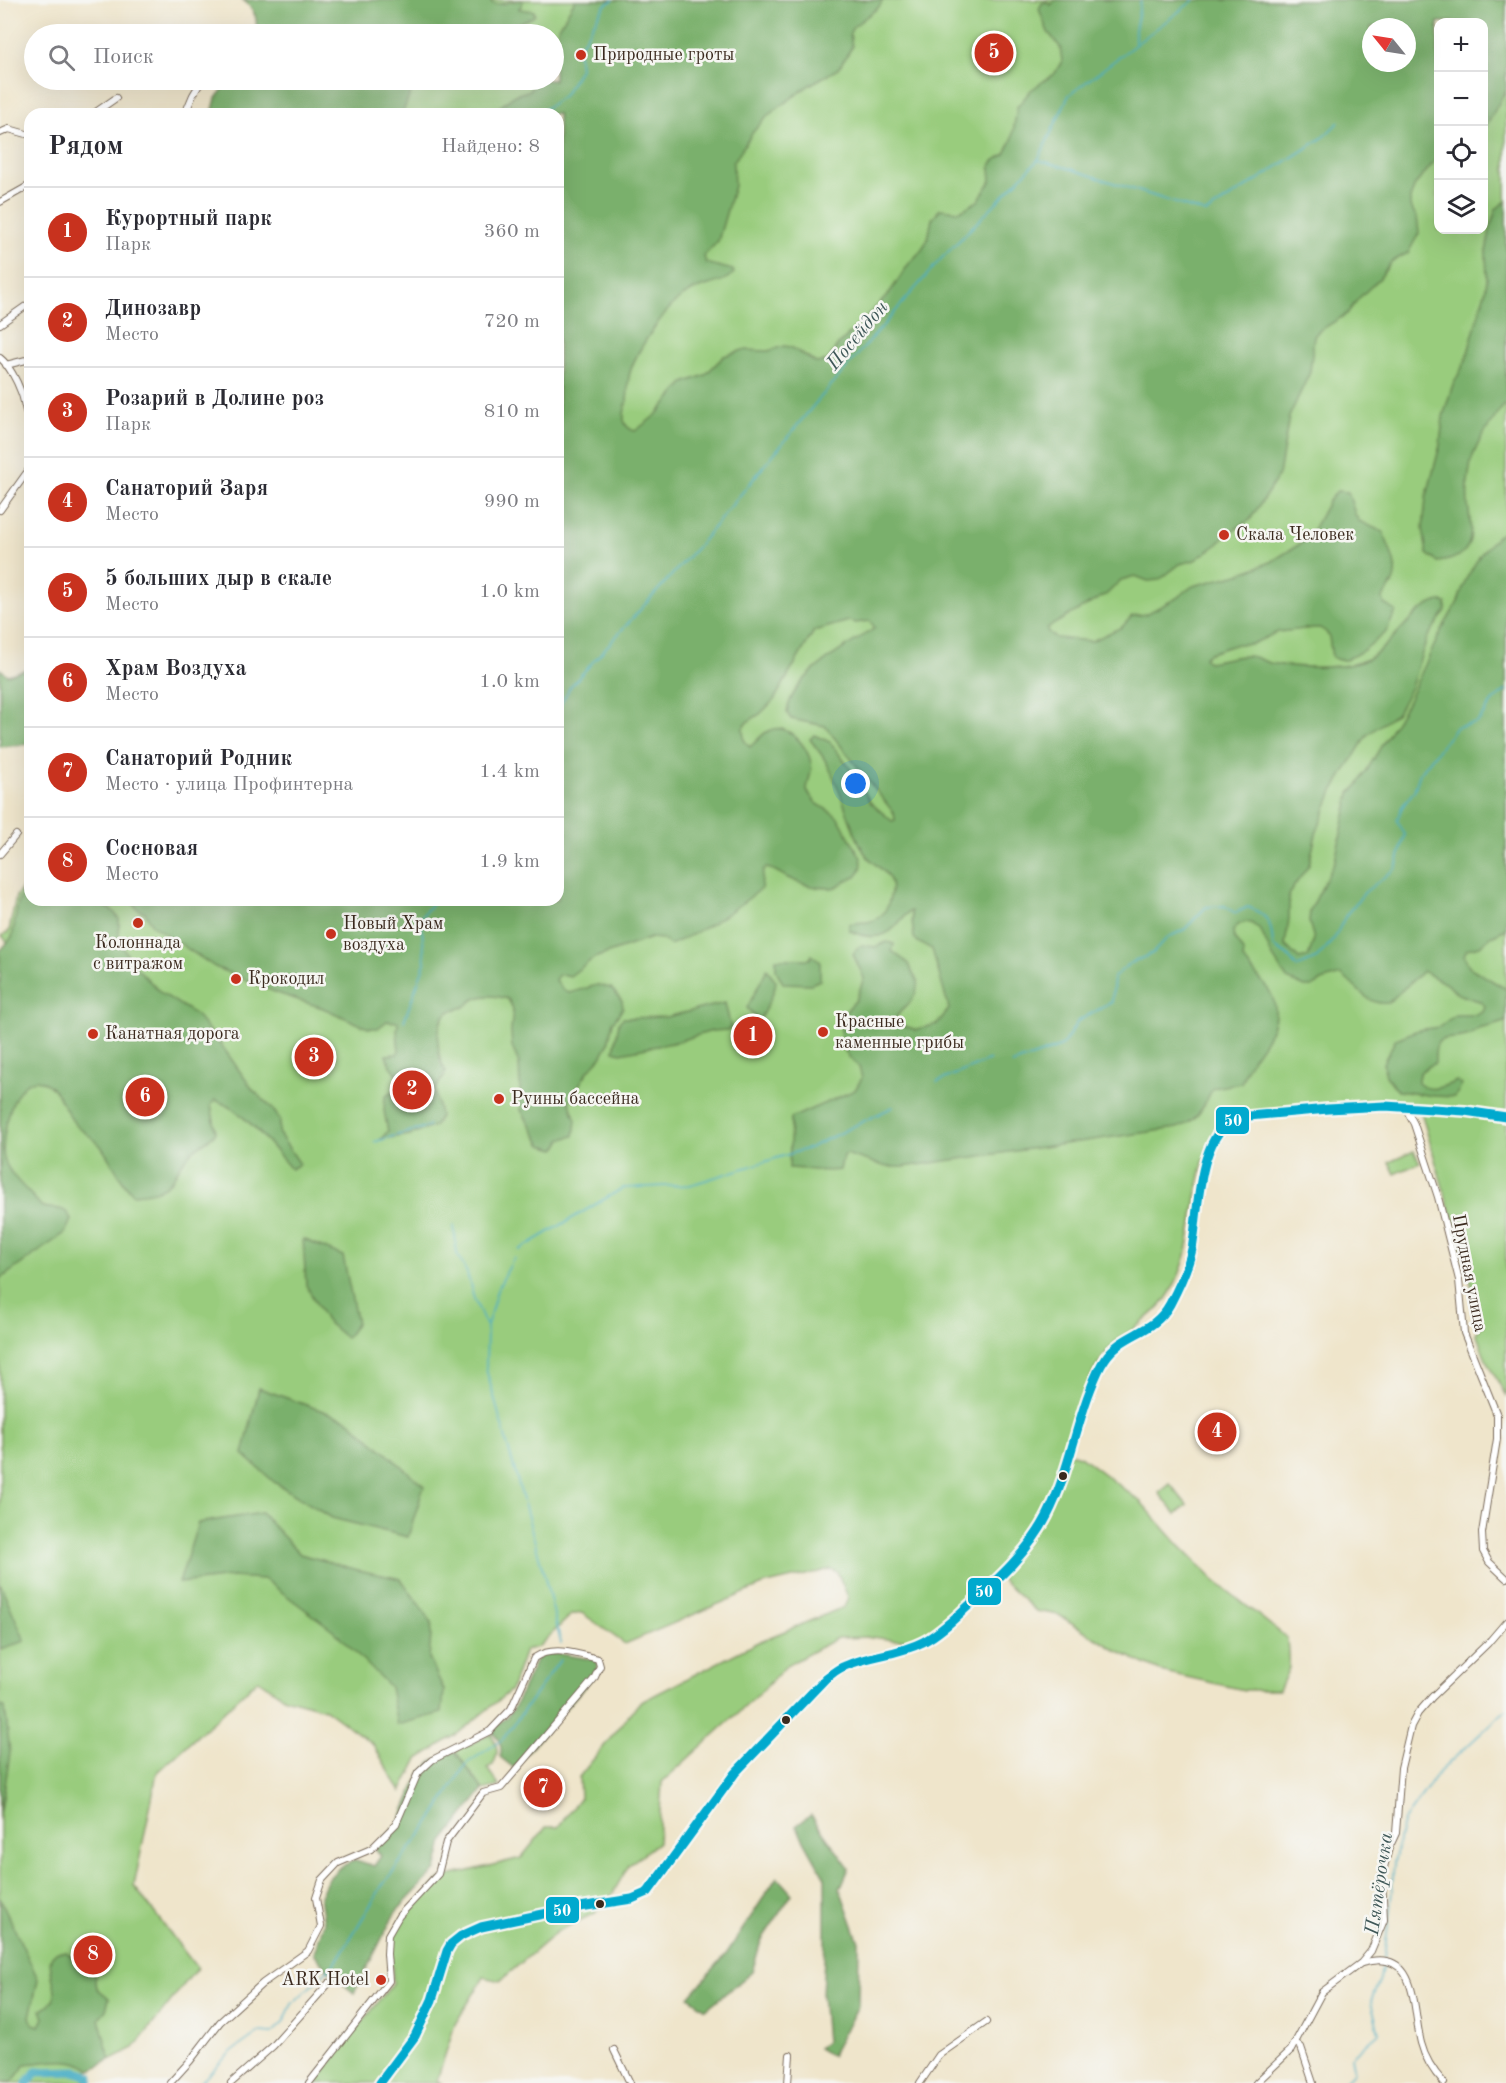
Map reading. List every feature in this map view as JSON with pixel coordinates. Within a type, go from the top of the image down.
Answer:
[{"type":"street","points":[[187,108],[197,90]]},
{"type":"street","points":[[102,108],[116,98]]},
{"type":"street","points":[[0,133],[9,129],[24,133]]},
{"type":"street","points":[[0,202],[24,188]]},
{"type":"street","points":[[0,324],[24,307]]},
{"type":"street","points":[[0,358],[21,392],[24,404]]},
{"type":"street","points":[[6,365],[24,360]]},
{"type":"street","points":[[0,510],[24,476]]},
{"type":"street","points":[[0,854],[16,835]]},
{"type":"street","points":[[380,2083],[416,2036],[432,2000],[447,1951],[452,1944],[470,1931],[499,1923],[632,1899],[648,1892],[735,1773],[826,1678],[843,1666],[896,1653],[924,1642],[956,1617],[1007,1569],[1046,1518],[1084,1408],[1104,1359],[1124,1340],[1152,1326],[1162,1317],[1170,1304],[1191,1251],[1197,1202],[1208,1157],[1223,1126],[1238,1118],[1360,1107],[1465,1111],[1506,1117]]},
{"type":"street","name":"Прудная улица","points":[[1405,1107],[1413,1122],[1438,1197],[1459,1280],[1464,1333],[1497,1414],[1497,1440],[1482,1533],[1483,1551],[1489,1562],[1506,1578]]},
{"type":"street","points":[[1256,2083],[1296,2043],[1322,1992],[1361,1963],[1379,1935],[1384,1920],[1382,1875],[1389,1848],[1396,1833],[1401,1768],[1411,1726],[1418,1713],[1432,1697],[1488,1643],[1506,1622]]},
{"type":"street","points":[[170,2083],[220,2022],[263,1983],[309,1951],[321,1926],[316,1898],[322,1880],[338,1863],[371,1849],[396,1824],[418,1773],[432,1760],[490,1731],[511,1709],[534,1658],[552,1650],[598,1659],[600,1666],[594,1679],[501,1788],[483,1793],[446,1842],[438,1874],[399,1916],[388,1935],[388,1981],[309,2083]]},
{"type":"street","points":[[1361,1963],[1378,1960],[1391,1963],[1405,1972],[1414,1996],[1424,2054],[1444,2083]]},
{"type":"street","points":[[231,2083],[273,2046],[330,1983]]},
{"type":"street","points":[[920,2083],[939,2055],[986,2022]]},
{"type":"street","points":[[1296,2043],[1301,2047],[1314,2083]]},
{"type":"street","points":[[614,2050],[630,2083]]},
{"type":"street","points":[[788,2083],[790,2055]]},
{"type":"green space","points":[[243,0],[491,0],[492,3],[498,4],[521,0],[523,2],[519,9],[534,11],[535,14],[515,24],[256,24],[255,15]]},
{"type":"green space","points":[[431,0],[1506,0],[1506,1396],[1486,1360],[1476,1333],[1483,1325],[1419,1105],[1370,1103],[1235,1115],[1221,1126],[1211,1141],[1204,1160],[1188,1245],[1176,1283],[1160,1306],[1117,1341],[1102,1358],[1083,1396],[1066,1452],[1080,1456],[1141,1502],[1214,1580],[1287,1638],[1289,1668],[1279,1690],[1244,1690],[1160,1671],[1117,1651],[1059,1615],[1036,1611],[997,1576],[958,1607],[945,1623],[921,1639],[837,1638],[786,1666],[759,1694],[662,1782],[658,1842],[629,1865],[610,1898],[595,1913],[558,1931],[500,1981],[484,1977],[455,2024],[437,2080],[441,2083],[315,2083],[393,1983],[392,1936],[402,1918],[441,1878],[521,1858],[546,1827],[558,1827],[580,1798],[579,1777],[639,1703],[758,1642],[844,1607],[848,1597],[837,1572],[831,1569],[763,1585],[625,1644],[582,1613],[571,1615],[538,1647],[525,1650],[511,1690],[456,1735],[418,1759],[401,1792],[373,1744],[325,1709],[285,1698],[258,1680],[157,1773],[134,1886],[197,1968],[134,2048],[86,2072],[85,2083],[0,2083],[0,969],[15,951],[2,936],[9,931],[16,896],[24,886],[24,906],[564,906],[564,108],[390,108],[391,90],[564,90],[564,24],[415,24]]},
{"type":"green space","points":[[575,0],[883,0],[879,7],[853,27],[850,33],[852,47],[838,69],[811,84],[767,116],[753,132],[733,163],[734,186],[718,241],[704,256],[706,263],[733,270],[734,273],[723,280],[695,289],[683,296],[668,311],[643,345],[629,377],[624,414],[627,426],[635,431],[656,415],[684,383],[705,375],[724,356],[743,350],[768,351],[784,346],[791,347],[816,363],[827,361],[838,345],[888,295],[910,262],[921,251],[928,239],[932,219],[940,209],[960,211],[978,201],[991,181],[990,167],[994,161],[1005,154],[1012,140],[1017,107],[1031,90],[1055,73],[1062,61],[1060,47],[1048,32],[1039,9],[1042,3],[1046,2],[1051,5],[1055,0],[1506,0],[1506,90],[1488,123],[1488,18],[1434,18],[1434,162],[1415,185],[1410,199],[1410,206],[1417,217],[1419,233],[1408,253],[1391,262],[1380,278],[1358,299],[1347,314],[1314,336],[1310,372],[1289,417],[1279,475],[1250,520],[1225,535],[1219,543],[1195,560],[1180,564],[1159,580],[1148,581],[1135,576],[1121,580],[1107,594],[1047,628],[1048,632],[1056,638],[1092,641],[1122,627],[1132,616],[1146,614],[1175,599],[1193,586],[1239,574],[1271,562],[1308,539],[1328,502],[1337,491],[1348,492],[1359,521],[1383,532],[1393,558],[1394,580],[1383,597],[1384,604],[1396,611],[1386,632],[1364,650],[1346,660],[1332,657],[1326,632],[1320,628],[1313,628],[1278,632],[1252,644],[1237,644],[1210,653],[1204,657],[1208,662],[1243,656],[1292,666],[1332,667],[1356,663],[1375,654],[1410,619],[1429,605],[1440,601],[1446,603],[1446,610],[1427,638],[1411,687],[1397,713],[1367,735],[1333,791],[1316,834],[1309,865],[1289,896],[1289,919],[1285,945],[1299,959],[1308,957],[1314,939],[1309,922],[1310,911],[1335,861],[1350,793],[1358,785],[1407,703],[1442,629],[1458,602],[1465,581],[1480,555],[1497,536],[1506,531],[1506,929],[1491,936],[1480,946],[1467,949],[1464,955],[1469,967],[1506,989],[1506,1021],[1479,1029],[1468,1035],[1438,1042],[1435,1063],[1420,1073],[1418,1083],[1432,1089],[1457,1081],[1462,1085],[1455,1097],[1398,1091],[1386,1076],[1383,1063],[1396,1039],[1418,1030],[1439,1027],[1455,1015],[1476,1015],[1483,1012],[1485,1006],[1479,1001],[1458,994],[1448,985],[1423,971],[1388,1003],[1368,998],[1341,975],[1324,980],[1312,987],[1305,987],[1287,979],[1272,956],[1261,931],[1251,923],[1245,922],[1233,931],[1234,938],[1244,953],[1243,959],[1270,992],[1274,1003],[1274,1022],[1248,1065],[1241,1083],[1213,1088],[1200,1112],[1185,1125],[903,1167],[887,1167],[846,1154],[843,1156],[840,1170],[789,1168],[791,1118],[855,1090],[862,1078],[859,1067],[845,1051],[841,1038],[841,1024],[846,1011],[856,1000],[864,978],[853,954],[857,948],[862,945],[875,947],[887,942],[894,944],[892,951],[909,964],[918,981],[917,989],[915,995],[895,1019],[899,1024],[916,1030],[937,1024],[949,1009],[932,949],[914,938],[911,911],[889,932],[878,936],[860,935],[849,930],[849,924],[873,921],[884,912],[891,892],[890,879],[864,852],[832,773],[810,739],[814,735],[830,742],[858,779],[870,802],[892,821],[895,820],[894,813],[825,726],[791,719],[787,713],[798,686],[822,663],[875,628],[870,621],[856,623],[849,621],[814,631],[774,700],[743,728],[744,740],[750,747],[768,731],[782,729],[796,737],[806,749],[811,763],[807,791],[816,803],[839,819],[861,858],[862,866],[859,872],[856,877],[837,887],[825,888],[798,882],[766,868],[763,871],[761,889],[706,927],[670,945],[662,939],[651,938],[594,958],[570,976],[559,975],[555,980],[563,990],[569,993],[597,985],[611,988],[622,1001],[623,1008],[613,1022],[608,1044],[601,1057],[588,1071],[569,1101],[576,1120],[574,1136],[562,1139],[556,1149],[542,1145],[521,1110],[519,1063],[512,1047],[513,1009],[508,999],[483,996],[446,1014],[442,1019],[438,1034],[439,1051],[446,1072],[435,1090],[440,1116],[435,1126],[410,1135],[381,1139],[388,1131],[384,1111],[385,1097],[403,1084],[386,1055],[397,1054],[399,1051],[398,1022],[387,1021],[378,1028],[368,1028],[323,1008],[277,993],[215,967],[152,925],[145,912],[135,907],[564,906],[564,108],[498,108],[515,95],[529,90],[564,90],[564,24],[561,24]]},
{"type":"green space","points":[[222,90],[412,90],[404,108],[214,108],[216,98]]},
{"type":"green space","points":[[1506,201],[1506,402],[1481,438],[1471,462],[1468,489],[1471,535],[1469,543],[1460,555],[1438,562],[1427,554],[1423,528],[1426,499],[1440,445],[1443,417],[1452,387],[1466,360],[1485,292],[1486,252],[1491,225],[1496,209]]},
{"type":"green space","points":[[0,669],[8,675],[24,670],[24,745],[0,747]]},
{"type":"green space","points":[[24,884],[24,906],[104,906],[113,911],[119,919],[119,940],[132,963],[161,993],[195,1014],[222,1046],[253,1090],[272,1108],[280,1120],[279,1134],[300,1164],[291,1169],[247,1120],[215,1100],[211,1105],[216,1132],[214,1135],[185,1159],[166,1185],[149,1192],[133,1194],[100,1145],[71,1119],[52,1088],[41,1081],[31,1081],[22,1087],[10,1110],[4,1138],[4,1159],[15,1178],[41,1206],[62,1210],[69,1215],[71,1220],[65,1233],[0,1279],[0,951],[12,937]]},
{"type":"green space","points":[[812,955],[820,961],[820,980],[811,984],[783,983],[776,970],[776,959],[810,959]]},
{"type":"green space","points":[[767,969],[776,981],[775,988],[757,1028],[753,1026],[756,1017],[747,1008]]},
{"type":"green space","points":[[725,1003],[731,1028],[727,1030],[712,1031],[672,1043],[621,1053],[614,1051],[619,1022],[623,1018],[666,1017]]},
{"type":"green space","points":[[1414,1151],[1420,1163],[1395,1174],[1389,1162]]},
{"type":"green space","points":[[303,1239],[343,1256],[357,1323],[346,1338],[326,1321],[306,1285]]},
{"type":"green space","points":[[259,1388],[348,1420],[424,1486],[408,1537],[332,1518],[274,1482],[243,1454]]},
{"type":"green space","points":[[1170,1484],[1187,1505],[1176,1514],[1159,1493]]},
{"type":"green space","points":[[261,1513],[300,1554],[401,1579],[432,1623],[429,1658],[444,1690],[442,1713],[397,1725],[390,1687],[333,1630],[264,1579],[231,1577],[179,1583],[198,1523]]},
{"type":"green space","points":[[0,1583],[25,1641],[0,1649]]},
{"type":"green space","points":[[553,1653],[597,1660],[598,1666],[592,1678],[514,1768],[500,1757],[500,1743],[492,1731],[513,1710],[536,1660],[543,1654]]},
{"type":"green space","points":[[0,1706],[5,1707],[10,1753],[0,1817]]},
{"type":"green space","points":[[491,1734],[497,1753],[493,1765],[487,1768],[499,1786],[483,1790],[455,1751]]},
{"type":"green space","points":[[455,1751],[483,1790],[443,1842],[436,1870],[395,1913],[354,1993],[332,1975],[314,1953],[324,1923],[320,1896],[328,1879],[340,1867],[356,1860],[374,1866],[381,1856],[375,1848],[398,1825],[420,1774],[433,1761]]},
{"type":"green space","points":[[811,1815],[849,1868],[840,1889],[859,1942],[858,2006],[831,2056],[818,2048],[826,2042],[822,1994],[825,1878],[796,1826]]},
{"type":"green space","points":[[777,1877],[792,1894],[761,1941],[752,1972],[706,2009],[689,1997],[727,1953]]},
{"type":"green space","points":[[0,1898],[38,1979],[30,2017],[33,2024],[40,2026],[44,2018],[41,2010],[51,2003],[55,1996],[50,1960],[58,1952],[66,1952],[91,1971],[95,1976],[98,1989],[109,1998],[106,2010],[99,2018],[111,2059],[91,2070],[77,2062],[68,2061],[26,2064],[12,2082],[0,2082]]},
{"type":"waterway","points":[[546,108],[563,96],[580,69],[578,49],[605,5],[613,0]]},
{"type":"waterway","points":[[1135,43],[1141,0]]},
{"type":"waterway","name":"Посейдон","points":[[564,698],[570,687],[700,544],[814,405],[940,260],[1038,160],[1069,95],[1194,0]]},
{"type":"waterway","points":[[1038,160],[1206,213],[1322,138],[1339,122]]},
{"type":"waterway","points":[[1012,1064],[1062,1046],[1078,1021],[1112,1002],[1114,977],[1129,964],[1153,953],[1167,938],[1185,929],[1206,907],[1225,906],[1235,913],[1248,907],[1255,910],[1268,921],[1273,946],[1287,955],[1297,967],[1317,958],[1334,939],[1346,915],[1365,892],[1396,868],[1405,835],[1397,820],[1402,807],[1414,791],[1420,773],[1456,727],[1477,723],[1493,701],[1506,690]]},
{"type":"waterway","name":"Посейдон","points":[[404,1021],[425,963],[421,917],[430,906]]},
{"type":"waterway","points":[[937,1082],[990,1060]]},
{"type":"waterway","points":[[519,1250],[623,1188],[690,1185],[809,1148],[893,1107]]},
{"type":"waterway","points":[[374,1142],[429,1126]]},
{"type":"waterway","points":[[454,1226],[457,1254],[467,1273],[474,1299],[486,1325]]},
{"type":"waterway","points":[[514,1258],[497,1290],[487,1326],[486,1369],[544,1574],[561,1643]]},
{"type":"waterway","points":[[200,2083],[231,2052],[259,2032],[272,2033],[283,2023],[292,2004],[336,1962],[382,1886],[431,1821],[466,1764],[503,1739],[560,1660]]},
{"type":"waterway","name":"Пятёрочка","points":[[1384,1958],[1394,1863],[1403,1822],[1437,1774],[1506,1710]]},
{"type":"waterway","name":"Пятёрочка","points":[[1343,2083],[1354,2072],[1351,2057],[1379,2033],[1371,2001],[1380,1979],[1383,1962]]},
{"type":"waterway","points":[[27,2083],[36,2072],[76,2071],[90,2077],[89,2083]]},
{"type":"transit line","name":"50","points":[[380,2083],[415,2036],[432,2000],[451,1944],[461,1936],[481,1927],[567,1909],[632,1899],[648,1892],[735,1773],[826,1678],[842,1667],[864,1659],[904,1650],[929,1639],[946,1627],[1011,1566],[1031,1542],[1054,1502],[1088,1396],[1102,1363],[1120,1343],[1155,1322],[1163,1314],[1177,1291],[1192,1249],[1202,1176],[1207,1157],[1214,1140],[1224,1126],[1238,1117],[1385,1106],[1465,1111],[1506,1117]]},
{"type":"place","name":"5 больших дыр в скале","points":[[994,53]]},
{"type":"place","name":"Природные гроты","points":[[581,55]]},
{"type":"place","name":"Скала Человек","points":[[1224,535]]},
{"type":"place","name":"Колоннада с витражом","points":[[138,923]]},
{"type":"place","name":"Новый Храм воздуха","points":[[331,934]]},
{"type":"place","name":"Крокодил","points":[[236,979]]},
{"type":"place","name":"Красные каменные грибы","points":[[823,1032]]},
{"type":"place","name":"Канатная дорога","points":[[93,1034]]},
{"type":"place","name":"Курортный парк","points":[[753,1036]]},
{"type":"place","name":"Розарий в Долине роз","points":[[314,1057]]},
{"type":"place","name":"Динозавр","points":[[412,1090]]},
{"type":"place","name":"Храм Воздуха","points":[[145,1097]]},
{"type":"place","name":"Руины бассейна","points":[[499,1099]]},
{"type":"place","name":"Санаторий Заря","points":[[1217,1432]]},
{"type":"place","name":"Санаторий Родник","points":[[543,1788]]},
{"type":"place","name":"Сосновая","points":[[93,1955]]},
{"type":"place","name":"ARK Hotel","points":[[381,1980]]}]
